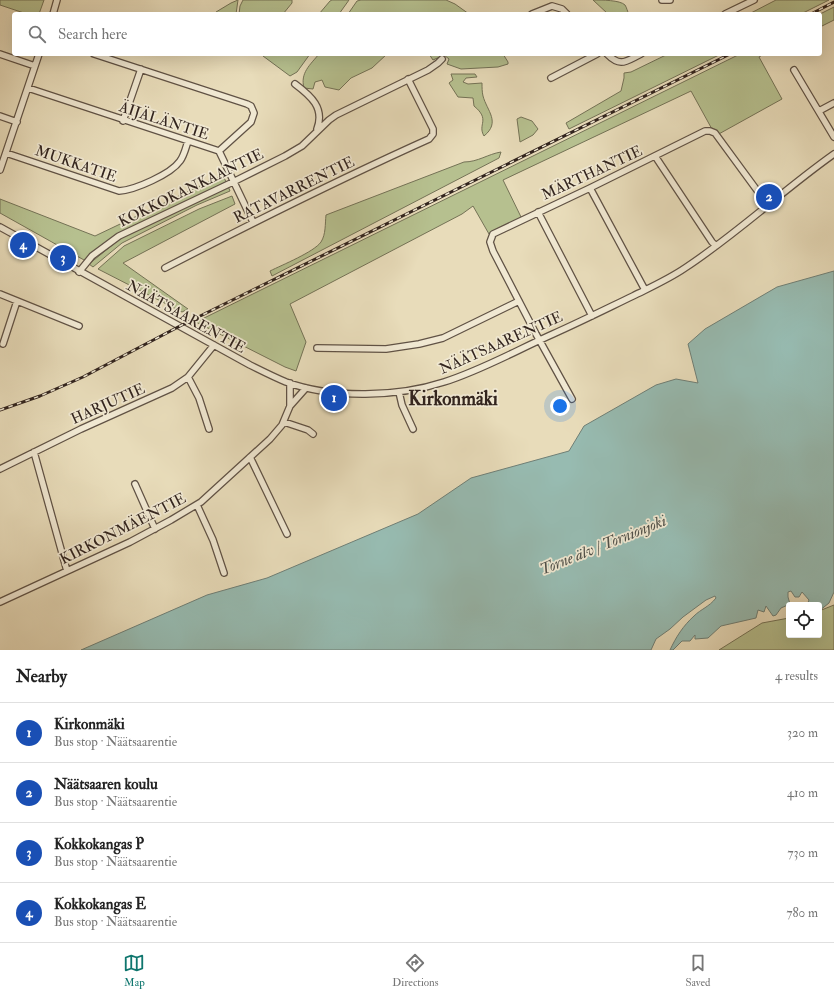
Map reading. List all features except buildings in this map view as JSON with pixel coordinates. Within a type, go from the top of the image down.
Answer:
[{"type":"street","points":[[53,12],[57,0]]},
{"type":"street","points":[[662,0],[670,0]]},
{"type":"street","points":[[728,12],[754,0]]},
{"type":"street","points":[[536,12],[552,6],[562,9],[565,12]]},
{"type":"street","points":[[0,54],[35,66]]},
{"type":"street","points":[[0,170],[38,56]]},
{"type":"street","points":[[100,56],[247,104],[253,109],[254,113],[251,122],[219,151]]},
{"type":"street","points":[[551,78],[593,56]]},
{"type":"street","points":[[609,56],[615,61],[622,62],[637,56]]},
{"type":"street","name":"KOKKOKANKAANTIE","points":[[79,272],[92,256],[119,236],[234,182],[295,150],[302,146],[328,120],[336,115],[428,70],[442,59]]},
{"type":"street","points":[[123,121],[141,70]]},
{"type":"street","points":[[794,70],[834,137]]},
{"type":"street","name":"RATAVARRENTIE","points":[[165,268],[253,222],[331,184],[346,179],[430,139],[433,134],[433,129],[408,79]]},
{"type":"street","points":[[295,84],[308,93],[317,105],[319,120],[316,132]]},
{"type":"street","name":"ÄIJÄLÄNTIE","points":[[28,88],[123,121],[219,151],[253,222]]},
{"type":"street","points":[[819,111],[834,103]]},
{"type":"street","points":[[0,116],[17,122]]},
{"type":"street","name":"MÄRTHANTIE","points":[[519,301],[493,251],[490,242],[493,234],[705,131],[715,133],[768,204]]},
{"type":"street","name":"MUKKATIE","points":[[6,153],[119,191],[128,190],[168,173],[181,160],[188,141]]},
{"type":"street","name":"NÄÄTSAARENTIE","points":[[0,227],[258,370],[306,388],[364,394],[399,392],[426,387],[456,378],[592,316],[676,274],[716,246],[834,154]]},
{"type":"street","points":[[655,156],[716,246]]},
{"type":"street","points":[[590,188],[645,290]]},
{"type":"street","points":[[538,212],[592,316]]},
{"type":"street","points":[[0,294],[79,326]]},
{"type":"street","points":[[3,344],[17,301]]},
{"type":"street","points":[[317,348],[386,349],[419,344],[443,338],[458,332],[519,301],[572,399]]},
{"type":"street","name":"HARJUTIE","points":[[0,469],[81,429],[172,388],[188,377],[214,346]]},
{"type":"street","points":[[188,377],[199,398],[209,429]]},
{"type":"street","name":"KIRKONMÄENTIE","points":[[0,602],[155,529],[197,505],[270,439],[284,422],[290,406],[290,383]]},
{"type":"street","name":"KIRKONMÄENTIE","points":[[290,406],[306,388]]},
{"type":"street","points":[[399,392],[402,405],[413,429]]},
{"type":"street","points":[[284,422],[308,430],[313,434]]},
{"type":"street","points":[[34,452],[67,571]]},
{"type":"street","points":[[250,458],[286,534]]},
{"type":"street","points":[[135,484],[155,529]]},
{"type":"street","points":[[197,505],[213,540],[224,574]]},
{"type":"green space","points":[[0,0],[44,0],[40,12],[21,12],[0,5]]},
{"type":"green space","points":[[238,0],[236,12],[216,12]]},
{"type":"green space","points":[[243,0],[292,0],[292,3],[285,12],[239,12]]},
{"type":"green space","points":[[349,0],[340,12],[321,12],[330,1]]},
{"type":"green space","points":[[446,0],[466,12],[349,12],[357,1]]},
{"type":"green space","points":[[593,0],[623,3],[628,12],[606,12]]},
{"type":"green space","points":[[776,0],[829,0],[805,12],[753,12]]},
{"type":"green space","points":[[834,7],[834,20],[822,26],[822,13]]},
{"type":"green space","points":[[263,56],[309,56],[297,72],[290,76]]},
{"type":"green space","points":[[317,56],[385,56],[372,68],[351,78],[339,90],[325,87],[322,80],[315,82],[313,89],[304,88],[303,78],[309,66]]},
{"type":"green space","points":[[430,56],[442,56],[433,60]]},
{"type":"green space","points":[[445,56],[504,56],[508,64],[498,67],[461,69],[447,64],[449,59]]},
{"type":"green space","points":[[664,56],[717,56],[569,129],[566,123],[621,91],[624,73],[631,72]]},
{"type":"green space","points":[[736,56],[761,56],[759,57],[782,99],[717,135],[713,131],[691,91],[503,180],[522,219],[489,234],[473,206],[462,214],[290,304],[306,342],[296,371],[285,367],[196,322]]},
{"type":"green space","points":[[451,74],[475,74],[477,77],[466,78],[463,82],[468,84],[482,83],[483,96],[492,121],[492,126],[484,136],[482,132],[483,118],[474,106],[473,98],[458,97],[449,83],[453,80]]},
{"type":"green space","points":[[521,117],[532,121],[538,129],[533,135],[520,142],[517,119]]},
{"type":"green space","points":[[501,152],[499,158],[272,276],[270,271],[305,254],[321,242],[325,232],[326,215],[464,162],[474,161]]},
{"type":"green space","points":[[223,175],[226,182],[118,234],[84,260],[0,213],[0,199],[95,236]]},
{"type":"green space","points":[[228,186],[230,191],[197,205],[122,243],[93,267],[89,264],[121,238]]},
{"type":"green space","points":[[232,196],[235,204],[123,263],[188,309],[182,312],[98,269],[124,246],[199,209]]},
{"type":"green space","points":[[834,605],[834,650],[719,650],[762,623],[786,619],[786,638],[822,638],[822,610]]},
{"type":"water","name":"Torne älv / Tornionjoki","points":[[834,271],[834,592],[829,603],[822,609],[822,602],[808,602],[809,600],[802,592],[799,597],[795,597],[791,591],[788,592],[789,602],[786,602],[786,606],[781,608],[776,615],[773,616],[766,606],[764,612],[758,610],[756,618],[721,626],[708,638],[695,639],[695,635],[690,641],[682,641],[673,650],[670,650],[683,628],[690,620],[716,598],[715,596],[706,600],[656,639],[651,650],[81,650],[207,595],[267,578],[418,514],[471,478],[569,451],[584,426],[656,385],[676,379],[698,383],[688,344],[705,329],[777,287]]},
{"type":"railway","points":[[815,12],[834,2]]},
{"type":"railway","points":[[0,410],[40,396],[83,377],[180,326],[726,56]]},
{"type":"place","name":"Näätsaaren koulu","points":[[769,197]]},
{"type":"place","name":"Kokkokangas E","points":[[23,245]]},
{"type":"place","name":"Kokkokangas P","points":[[63,258]]},
{"type":"place","name":"Kirkonmäki","points":[[334,398]]},
{"type":"district","name":"Kirkonmäki","points":[[453,399]]}]
